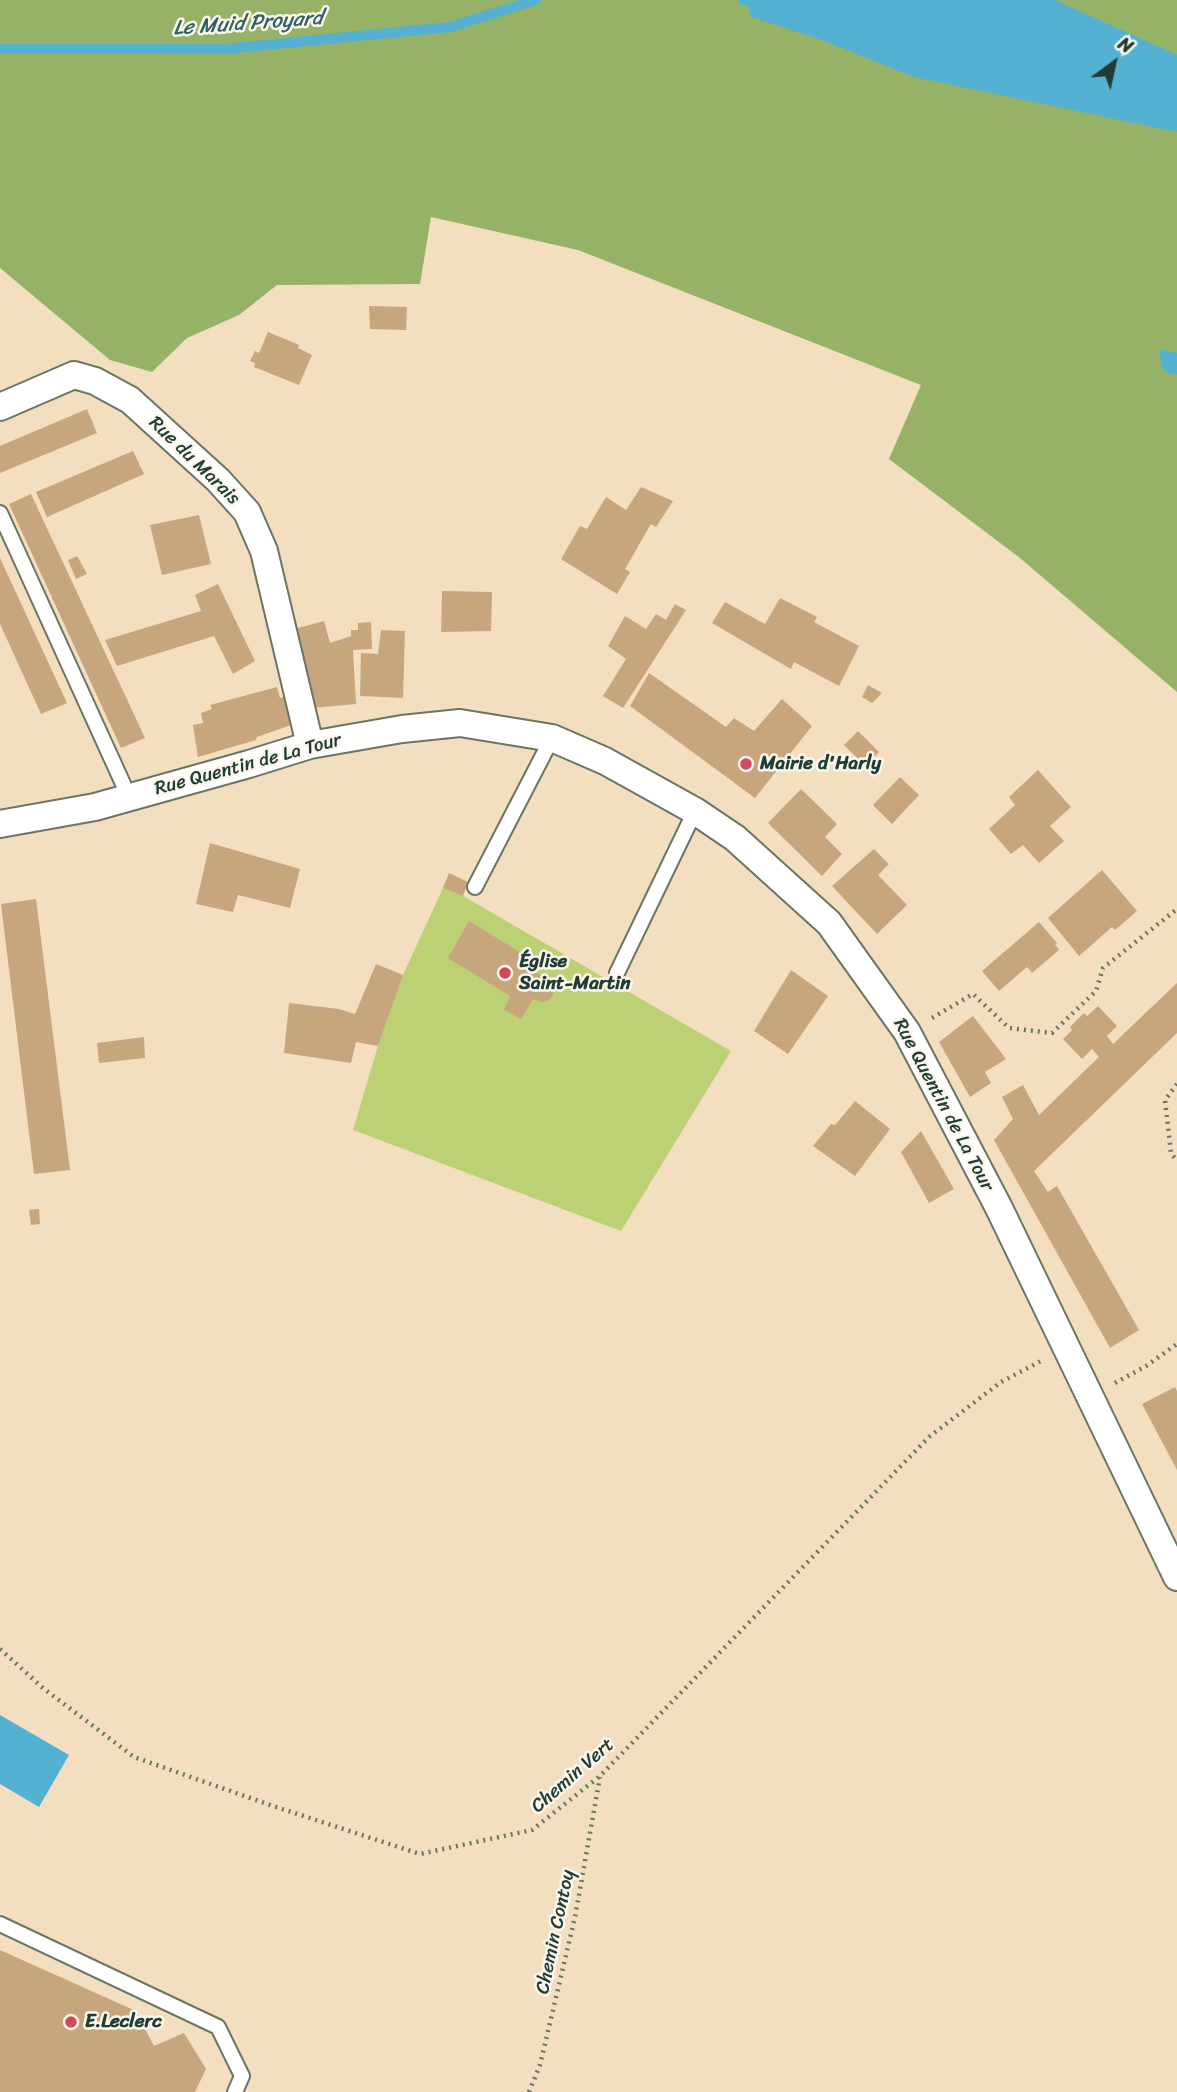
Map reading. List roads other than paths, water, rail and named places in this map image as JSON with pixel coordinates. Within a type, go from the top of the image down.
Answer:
[{"type":"street","name":"Rue du Marais","points":[[0,407],[74,375],[95,382],[130,400],[218,480],[247,512],[264,551],[310,745]]},
{"type":"street","name":"Rue Quentin de La Tour","points":[[0,824],[94,807],[310,745],[460,723],[552,738],[605,761],[695,811],[735,838],[829,923],[907,1032],[999,1208],[1177,1577]]},
{"type":"lane","points":[[0,513],[130,797]]},
{"type":"lane","points":[[475,887],[552,738]]},
{"type":"lane","points":[[617,973],[695,811]]},
{"type":"lane","points":[[0,1924],[218,2027],[242,2076],[235,2092]]},
{"type":"water","points":[[751,0],[1055,0],[1177,55],[1177,132],[914,77],[822,40],[749,16]]},
{"type":"water","points":[[1159,349],[1177,353],[1177,375],[1163,371]]},
{"type":"water","points":[[0,1715],[69,1755],[39,1807],[0,1784]]},
{"type":"waterway","name":"Le Muid Proyard","points":[[0,49],[225,49],[450,27],[536,0]]},
{"type":"waterway","name":"Le Muid Proyard","points":[[743,0],[756,0]]},
{"type":"place","name":"Mairie d'Harly","points":[[746,764]]},
{"type":"place","name":"Église Saint-Martin","points":[[505,973]]},
{"type":"place","name":"E.Leclerc","points":[[71,2022]]}]
